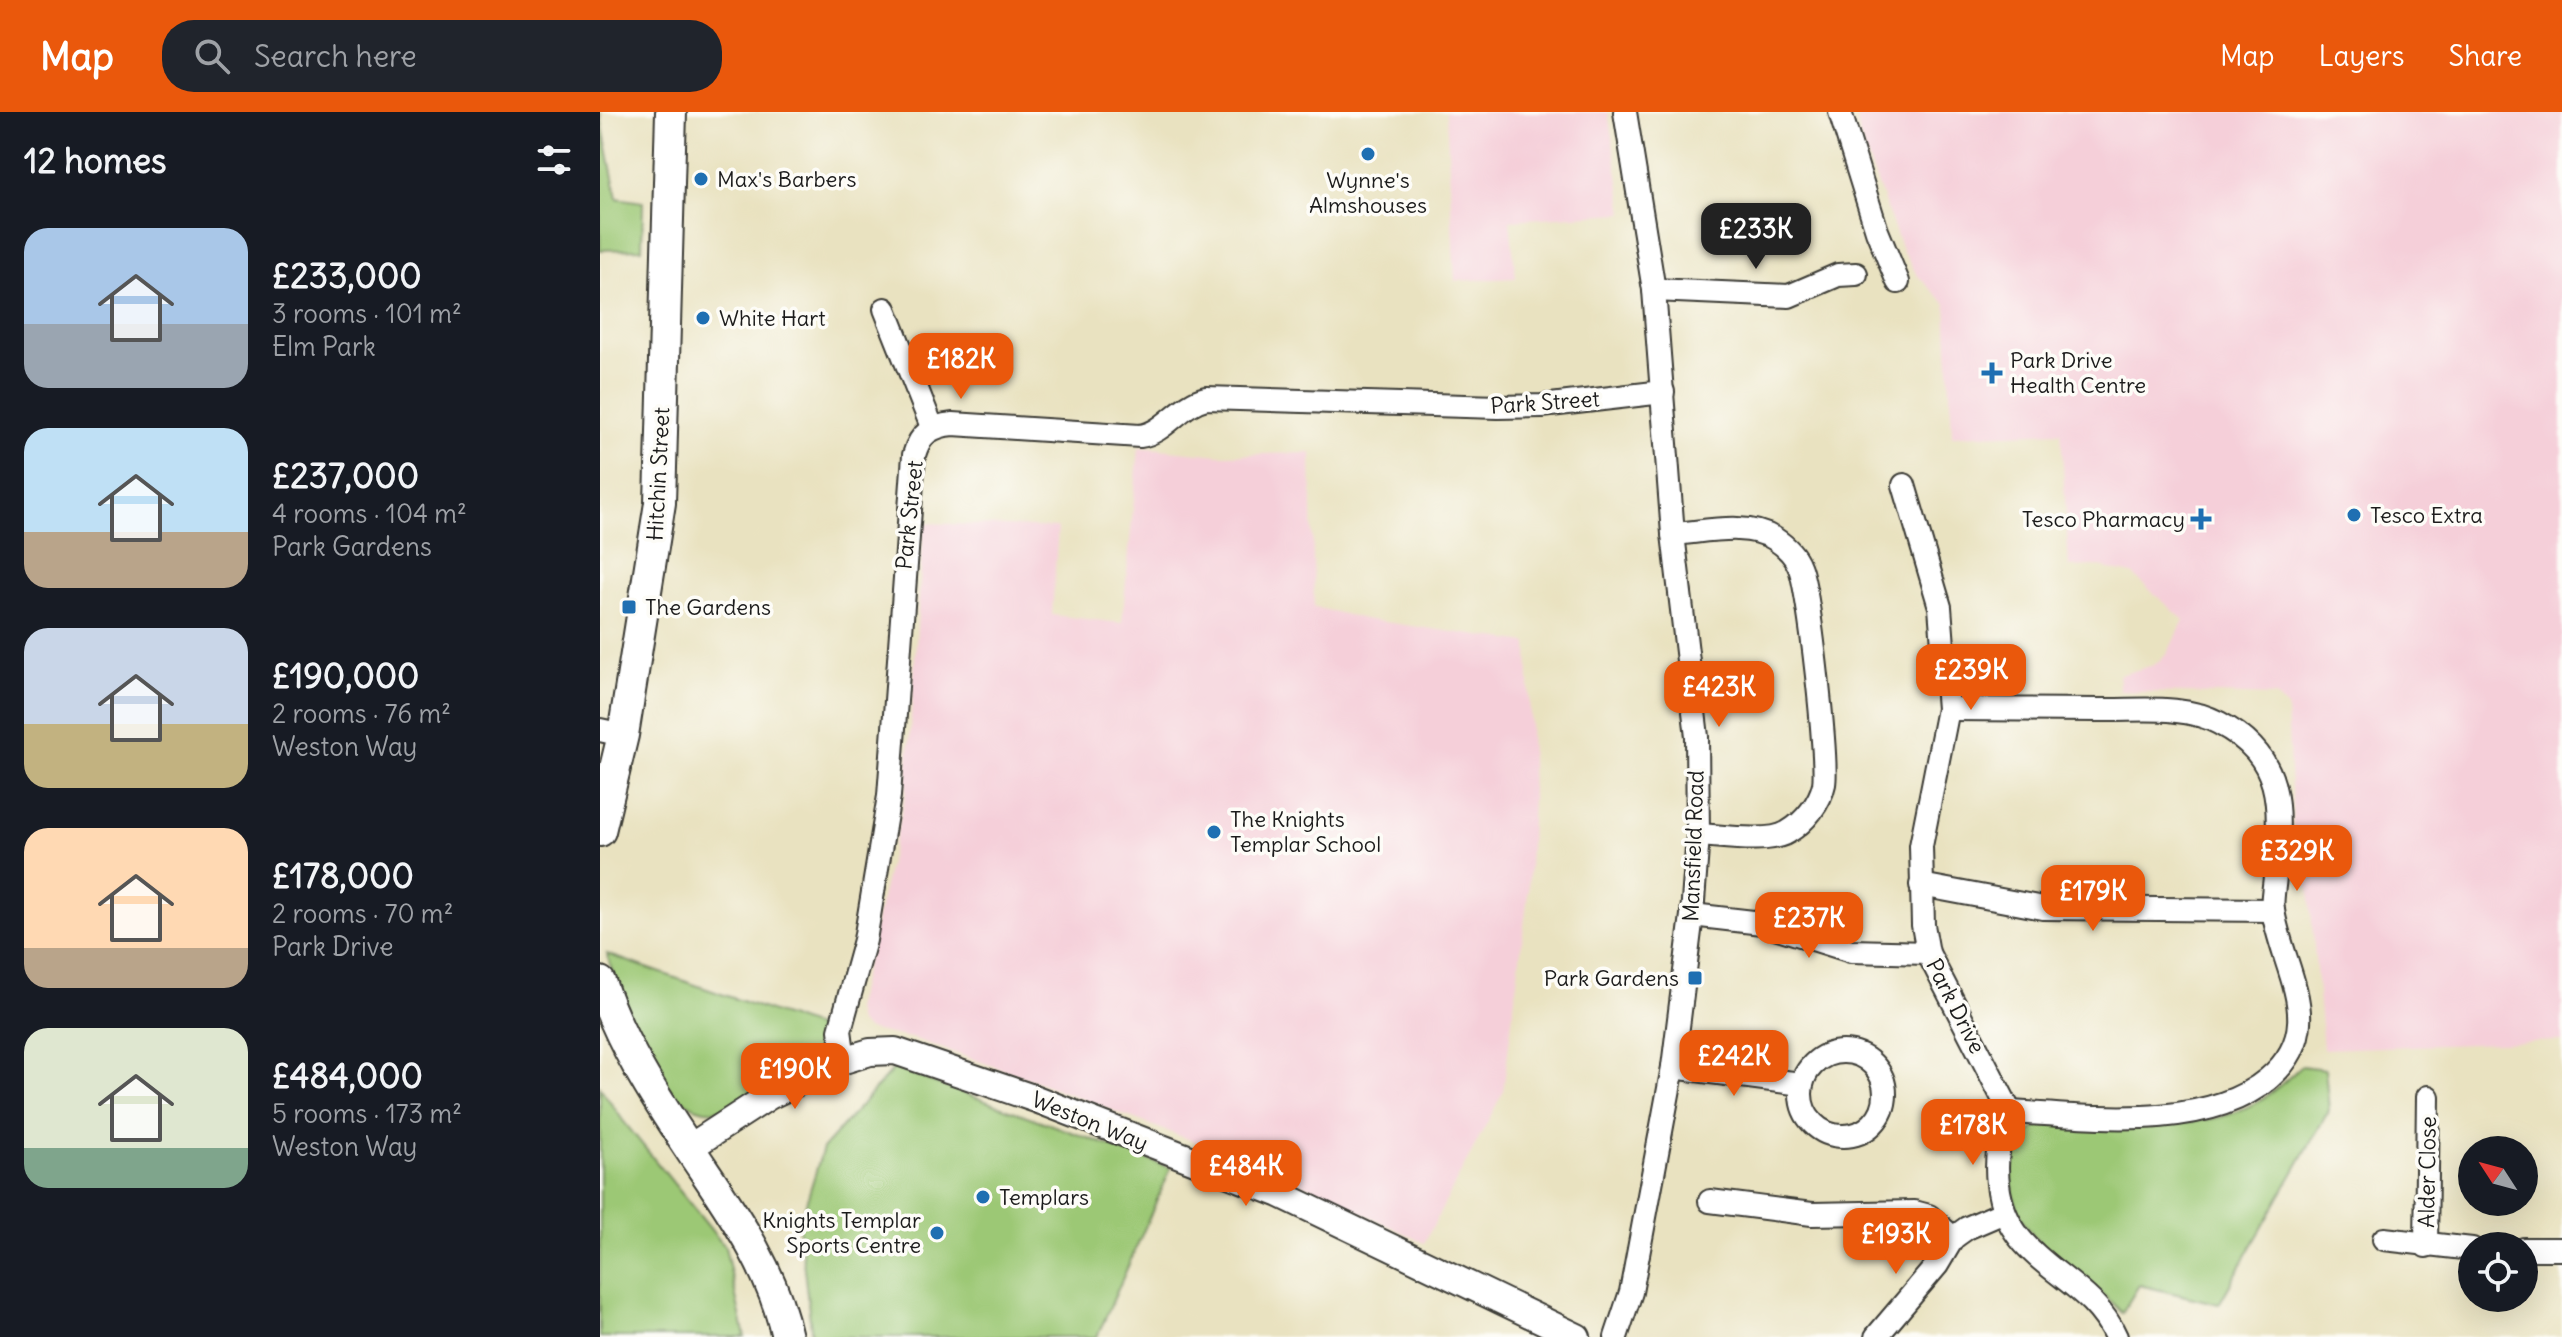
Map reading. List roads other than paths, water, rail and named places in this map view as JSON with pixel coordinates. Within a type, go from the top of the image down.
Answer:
[{"type":"main road","name":"Hitchin Street","points":[[600,831],[611,733],[652,568],[662,476],[662,360],[671,112]]},
{"type":"main road","points":[[600,982],[619,1035],[689,1148],[747,1233],[768,1278],[787,1337]]},
{"type":"street","name":"Mansfield Road","points":[[1616,1337],[1631,1292],[1673,1067],[1692,915],[1698,835],[1697,737],[1673,534],[1654,290],[1625,112]]},
{"type":"street","points":[[1840,112],[1877,231],[1898,282]]},
{"type":"street","points":[[1654,290],[1789,296],[1838,275],[1856,274]]},
{"type":"street","points":[[885,309],[932,427]]},
{"type":"street","name":"Park Street","points":[[844,1060],[840,1030],[865,940],[889,796],[914,455],[922,437],[932,427],[953,424],[1140,436],[1155,431],[1186,405],[1206,398],[1498,407],[1542,406],[1663,392]]},
{"type":"street","name":"Park Drive","points":[[1904,485],[1940,607],[1948,709],[1921,846],[1921,885],[1928,953],[2010,1112]]},
{"type":"street","points":[[1673,534],[1760,531],[1787,548],[1799,565],[1807,595],[1824,766],[1819,799],[1811,811],[1784,835],[1771,838],[1698,835]]},
{"type":"street","points":[[1948,709],[2177,711],[2200,714],[2240,735],[2264,759],[2277,795],[2273,910],[2300,1010],[2293,1049],[2269,1078],[2223,1105],[2140,1117],[2010,1112],[1997,1151],[2002,1213],[2031,1251],[2102,1312],[2116,1337]]},
{"type":"street","points":[[1921,885],[2043,908],[2273,910]]},
{"type":"street","points":[[1692,915],[1792,930],[1851,951],[1928,953]]},
{"type":"street","name":"Weston Way","points":[[689,1148],[769,1096],[844,1060],[870,1052],[895,1051],[1036,1099],[1280,1194],[1577,1337]]},
{"type":"street","points":[[1673,1067],[1801,1084]]},
{"type":"street","name":"Alder Close","points":[[2426,1246],[2428,1097]]},
{"type":"street","points":[[1710,1201],[1812,1214],[1921,1213],[1953,1238]]},
{"type":"street","points":[[1876,1337],[1937,1265],[1953,1238],[1967,1228],[2002,1213]]},
{"type":"street","name":"Alder Close","points":[[2384,1239],[2458,1248]]},
{"type":"street","points":[[2538,1249],[2562,1249]]},
{"type":"place","name":"Wynne's Almshouses","points":[[1368,154]]},
{"type":"place","name":"Max's Barbers","points":[[701,179]]},
{"type":"place","name":"White Hart","points":[[703,318]]},
{"type":"place","name":"Park Drive Health Centre","points":[[1992,373]]},
{"type":"place","name":"Tesco Extra","points":[[2354,515]]},
{"type":"place","name":"Tesco Pharmacy","points":[[2201,519]]},
{"type":"place","name":"The Gardens","points":[[629,607]]},
{"type":"place","name":"The Knights Templar School","points":[[1214,832]]},
{"type":"place","name":"Park Gardens","points":[[1695,978]]},
{"type":"place","name":"Templars","points":[[983,1197]]},
{"type":"place","name":"Knights Templar Sports Centre","points":[[937,1233]]}]
